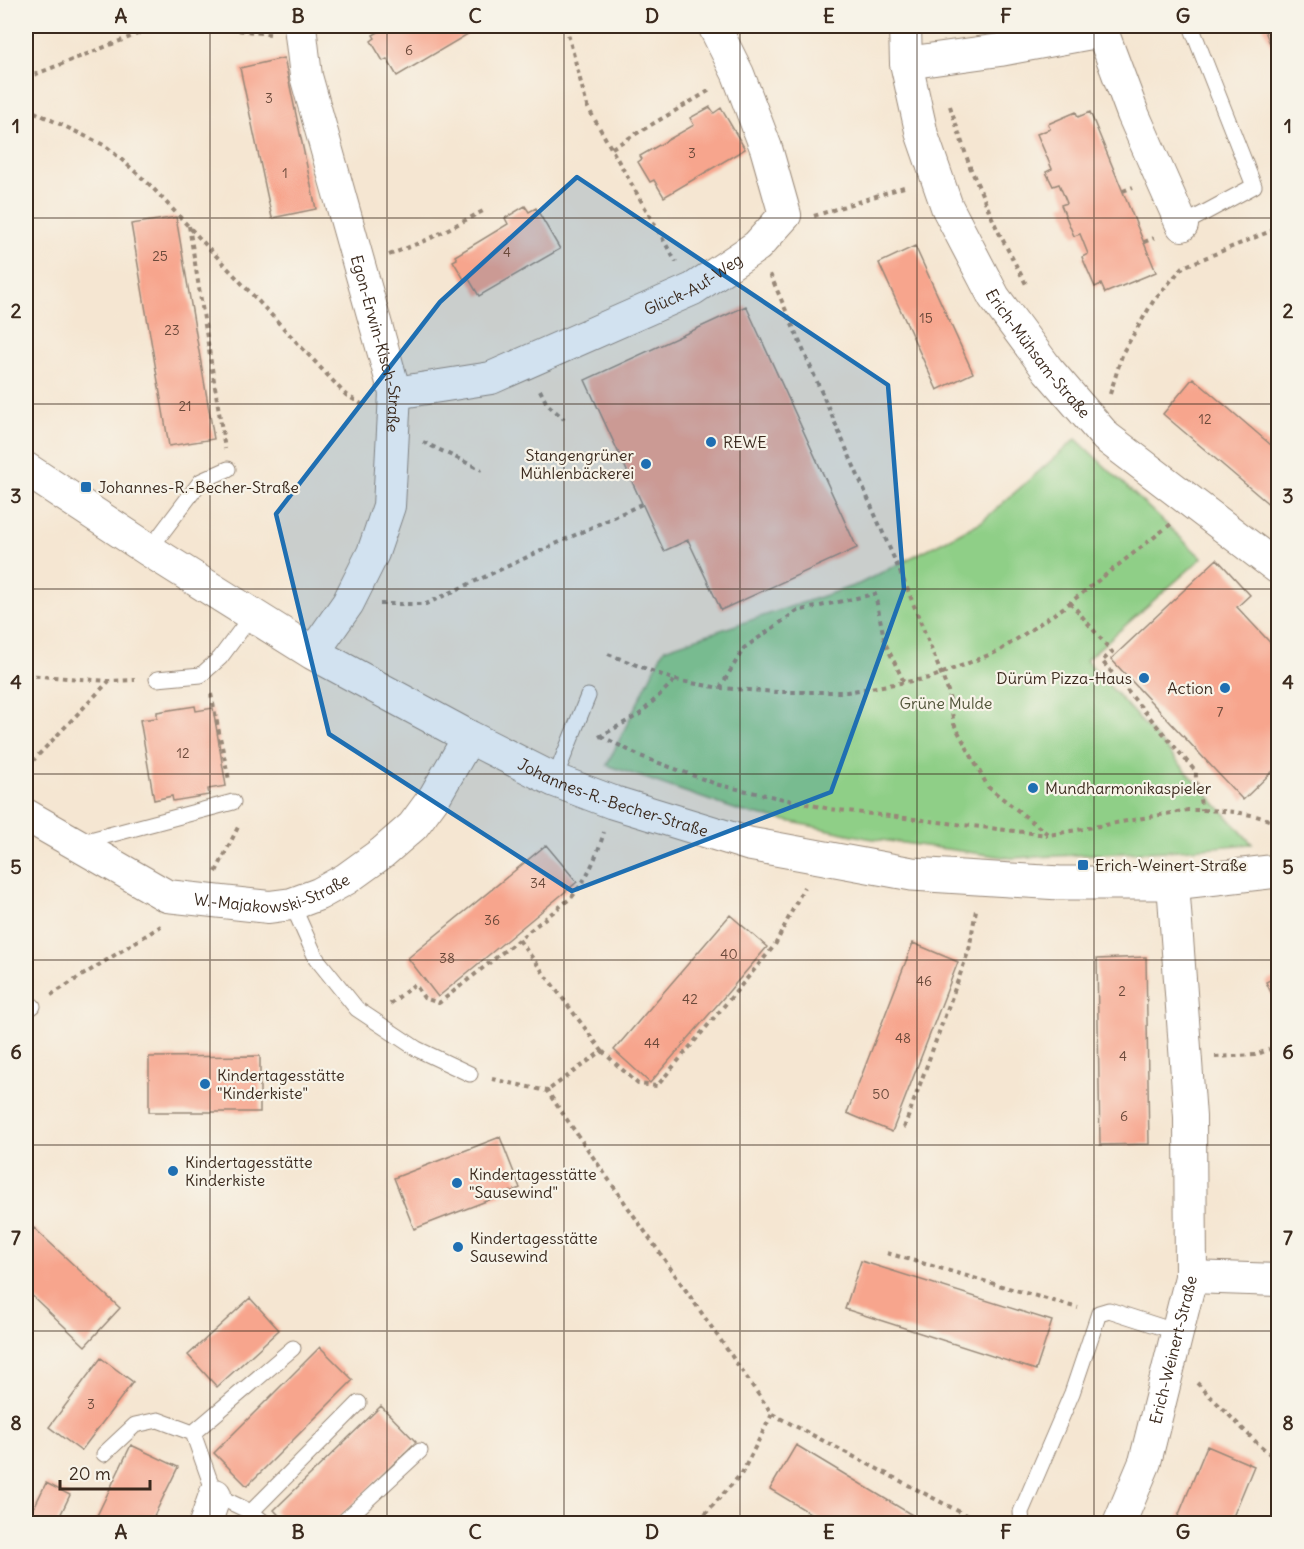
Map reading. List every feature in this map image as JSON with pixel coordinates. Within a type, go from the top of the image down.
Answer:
[{"type":"street","points":[[714,26],[738,74],[766,148],[784,215]]},
{"type":"street","name":"Erich-Mühsam-Straße","points":[[905,26],[906,63],[922,135],[947,207],[994,297],[1048,370],[1106,437],[1278,568]]},
{"type":"street","points":[[906,63],[1000,50],[1109,28],[1133,114],[1182,225]]},
{"type":"street","name":"Egon-Erwin-Kisch-Straße","points":[[300,32],[306,76],[359,264],[394,409],[389,506],[373,553],[348,603],[313,653]]},
{"type":"street","name":"Glück-Auf-Weg","points":[[394,409],[491,378],[693,289],[757,246],[784,215]]},
{"type":"street","name":"Johannes-R.-Becher-Straße","points":[[26,469],[149,550],[313,653],[554,780],[612,802],[749,844],[912,874],[1060,883],[1173,883],[1278,871]]},
{"type":"street","name":"W.-Majakowski-Straße","points":[[26,815],[167,896],[269,906],[292,904],[319,894],[346,879],[382,853],[413,826],[435,796],[469,737]]},
{"type":"street","name":"Erich-Weinert-Straße","points":[[1119,1524],[1145,1462],[1191,1277],[1190,1116],[1173,883]]},
{"type":"street","points":[[1191,1277],[1278,1280]]},
{"type":"lane","points":[[1182,225],[1254,186],[1191,26]]},
{"type":"lane","points":[[149,550],[201,481],[228,469]]},
{"type":"lane","points":[[157,679],[201,675],[220,658],[252,615]]},
{"type":"lane","points":[[554,780],[588,696]]},
{"type":"lane","points":[[76,844],[233,802]]},
{"type":"lane","points":[[292,904],[316,958],[357,1009],[417,1049],[470,1074]]},
{"type":"lane","points":[[1023,1524],[1021,1512],[1072,1393],[1099,1313],[1109,1310],[1174,1344]]},
{"type":"lane","points":[[193,1433],[292,1348]]},
{"type":"lane","points":[[251,1512],[359,1403]]},
{"type":"lane","points":[[104,1454],[135,1425],[158,1420],[193,1433]]},
{"type":"lane","points":[[193,1433],[210,1509],[251,1512],[266,1524]]},
{"type":"lane","points":[[341,1524],[420,1451]]},
{"type":"path","points":[[26,78],[158,26]]},
{"type":"path","points":[[203,26],[300,32]]},
{"type":"path","points":[[566,26],[586,106],[693,289]]},
{"type":"path","points":[[940,58],[950,105],[970,167],[997,229],[1028,287]]},
{"type":"path","points":[[612,148],[738,74]]},
{"type":"path","points":[[26,108],[106,146],[149,184],[346,395],[367,407],[394,409],[482,470]]},
{"type":"path","points":[[784,215],[801,220],[936,177]]},
{"type":"path","points":[[359,264],[378,260],[429,239],[483,211]]},
{"type":"path","points":[[188,225],[228,469]]},
{"type":"path","points":[[1095,424],[1111,391],[1123,352],[1154,300],[1183,267],[1278,228]]},
{"type":"path","points":[[757,246],[907,588],[948,691],[954,724],[988,787],[1049,835]]},
{"type":"path","points":[[526,363],[547,404],[564,419]]},
{"type":"path","points":[[1105,385],[1111,391]]},
{"type":"path","points":[[371,604],[426,604],[642,504]]},
{"type":"path","points":[[608,654],[675,680],[720,688],[777,692],[847,692],[941,674],[999,651],[1070,603],[1163,530]]},
{"type":"path","points":[[720,688],[744,648],[797,611],[875,594],[885,643],[904,682]]},
{"type":"path","points":[[1070,603],[1112,652],[1102,661],[1196,772],[1195,787],[1202,810]]},
{"type":"path","points":[[29,1009],[202,899],[241,822],[233,802],[207,670]]},
{"type":"path","points":[[26,675],[109,681],[157,679]]},
{"type":"path","points":[[569,743],[601,736],[640,714],[675,680]]},
{"type":"path","points":[[26,768],[109,681]]},
{"type":"path","points":[[601,736],[640,756],[730,787],[830,809],[1049,835],[1188,810],[1257,816],[1276,823],[1278,816]]},
{"type":"path","points":[[372,1019],[415,984],[424,998],[439,1003],[572,897],[584,882],[597,854],[612,802]]},
{"type":"path","points":[[518,940],[602,1051],[638,1084],[657,1086],[775,945],[818,856]]},
{"type":"path","points":[[904,1128],[969,950],[982,878]]},
{"type":"path","points":[[1186,1057],[1233,1058],[1278,1046]]},
{"type":"path","points":[[547,1091],[602,1051]]},
{"type":"path","points":[[470,1074],[547,1091],[772,1414],[982,1524]]},
{"type":"path","points":[[887,1253],[1099,1313]]},
{"type":"path","points":[[1174,1344],[1256,1442],[1278,1461]]},
{"type":"path","points":[[696,1524],[742,1473],[772,1414]]},
{"type":"highlighted area","points":[[577,177],[888,385],[904,589],[831,792],[572,891],[329,734],[276,514],[440,302]]},
{"type":"green space","name":"Grüne Mulde","points":[[1076,439],[1202,558],[1086,660],[1252,844],[1167,851],[1011,858],[867,838],[740,811],[607,765],[664,649],[859,584],[981,522]]},
{"type":"building","points":[[389,26],[477,26],[478,28],[397,76],[387,59],[383,61],[371,41],[375,38],[373,35]]},
{"type":"building","points":[[1263,26],[1278,26],[1278,64],[1267,36]]},
{"type":"building","points":[[284,58],[316,209],[272,218],[240,68]]},
{"type":"building","points":[[710,107],[714,113],[721,108],[745,149],[664,197],[654,180],[650,182],[638,162],[642,159],[640,156],[694,125],[690,118]]},
{"type":"building","points":[[1076,112],[1078,117],[1090,112],[1156,272],[1105,293],[1101,284],[1095,287],[1082,257],[1088,254],[1080,234],[1074,236],[1061,205],[1067,203],[1059,184],[1053,186],[1046,172],[1052,169],[1037,134],[1050,129],[1048,124]]},
{"type":"building","points":[[525,206],[529,212],[536,208],[560,249],[479,296],[469,279],[465,281],[453,261],[457,259],[455,256],[508,224],[505,218]]},
{"type":"building","points":[[176,217],[214,439],[169,446],[131,224]]},
{"type":"building","points":[[915,246],[973,373],[937,390],[879,263]]},
{"type":"building","name":"REWE","points":[[746,306],[857,548],[721,610],[688,540],[664,551],[585,380]]},
{"type":"building","points":[[1193,378],[1278,451],[1278,512],[1163,414]]},
{"type":"building","points":[[1217,559],[1250,595],[1237,607],[1278,651],[1278,766],[1243,800],[1111,659]]},
{"type":"building","points":[[195,706],[196,711],[213,708],[226,786],[208,789],[209,795],[173,801],[172,796],[154,800],[140,720],[157,718],[157,712]]},
{"type":"building","points":[[546,845],[577,882],[438,997],[408,958]]},
{"type":"building","points":[[730,915],[767,947],[650,1083],[614,1050]]},
{"type":"building","points":[[913,943],[958,962],[892,1132],[847,1113]]},
{"type":"building","points":[[1146,957],[1149,1144],[1100,1145],[1097,959]]},
{"type":"building","points":[[1278,976],[1278,1007],[1266,982]]},
{"type":"building","name":"Kindertagesstätte \"Kinderkiste\"","points":[[260,1056],[260,1112],[149,1112],[149,1057]]},
{"type":"building","name":"Kindertagesstätte \"Sausewind\"","points":[[500,1137],[520,1188],[414,1229],[394,1178]]},
{"type":"building","points":[[34,1228],[120,1308],[85,1346],[26,1290],[26,1237]]},
{"type":"building","points":[[861,1261],[1052,1321],[1036,1370],[845,1309]]},
{"type":"building","points":[[250,1298],[279,1330],[217,1387],[188,1355]]},
{"type":"building","points":[[320,1347],[353,1380],[247,1486],[214,1453]]},
{"type":"building","points":[[101,1358],[133,1382],[81,1451],[49,1427]]},
{"type":"building","points":[[381,1406],[416,1442],[332,1524],[287,1524],[274,1510]]},
{"type":"building","points":[[131,1445],[178,1467],[150,1524],[93,1524]]},
{"type":"building","points":[[796,1445],[927,1524],[828,1524],[770,1489]]},
{"type":"building","points":[[1207,1446],[1254,1466],[1230,1524],[1175,1524]]},
{"type":"building","points":[[46,1483],[70,1495],[56,1524],[26,1524]]},
{"type":"place","name":"REWE","points":[[711,442]]},
{"type":"place","name":"Stangengrüner Mühlenbäckerei","points":[[646,464]]},
{"type":"place","name":"Johannes-R.-Becher-Straße","points":[[86,487]]},
{"type":"place","name":"Dürüm Pizza-Haus","points":[[1144,678]]},
{"type":"place","name":"Action","points":[[1225,688]]},
{"type":"place","name":"Mundharmonikaspieler","points":[[1033,788]]},
{"type":"place","name":"Erich-Weinert-Straße","points":[[1083,865]]},
{"type":"place","name":"Kindertagesstätte \"Kinderkiste\"","points":[[205,1084]]},
{"type":"place","name":"Kindertagesstätte Kinderkiste","points":[[173,1171]]},
{"type":"place","name":"Kindertagesstätte \"Sausewind\"","points":[[457,1183]]},
{"type":"place","name":"Kindertagesstätte Sausewind","points":[[458,1247]]}]
